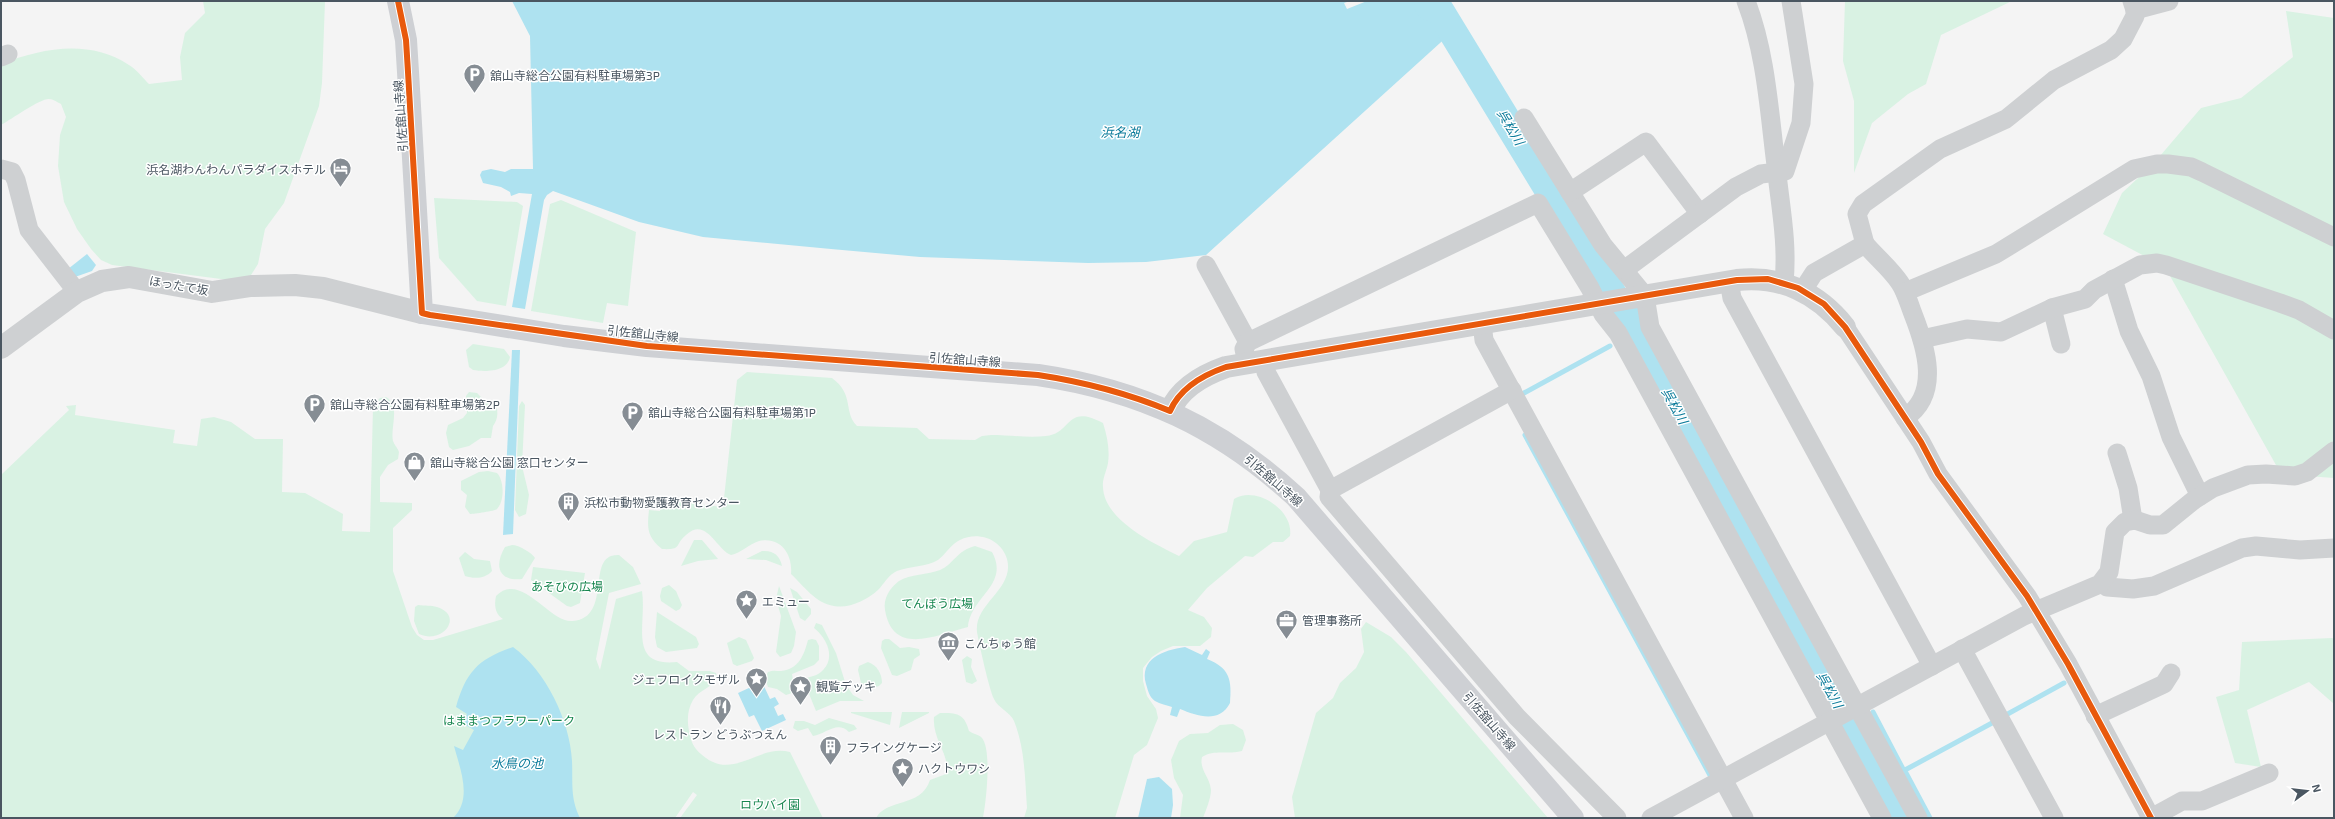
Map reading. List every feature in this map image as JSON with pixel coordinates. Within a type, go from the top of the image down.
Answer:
[{"type":"main road","name":"引佐舘山寺線","points":[[398,1],[406,40],[422,313],[647,346],[1038,375],[1095,385],[1123,393],[1170,411],[1228,442],[1252,459],[1296,497],[1573,818]]},
{"type":"street","points":[[1746,1],[1762,58],[1776,172],[1793,286]]},
{"type":"street","points":[[1624,270],[1746,181],[1761,174],[1785,171],[1800,123],[1804,84],[1791,1]]},
{"type":"street","points":[[1905,418],[1912,413],[1926,389],[1927,364],[1922,339],[1905,292],[1896,278],[1865,244],[1857,214],[1863,204],[1940,149],[2006,118],[2054,80],[2111,50],[2123,39],[2135,16],[2133,6],[2169,1]]},
{"type":"street","points":[[1524,118],[1603,245],[1624,270],[1641,296],[1650,327],[1855,707],[1918,818]]},
{"type":"street","points":[[1570,192],[1646,142],[1700,214]]},
{"type":"street","points":[[1905,292],[1996,254],[2124,174],[2157,164],[2180,165],[2196,170],[2334,236]]},
{"type":"street","points":[[1,169],[12,172],[16,180],[29,230],[77,292]]},
{"type":"street","points":[[1617,818],[1517,718],[1329,497],[1330,490],[1266,372],[1244,349],[1248,342],[1538,203],[1618,333],[1831,720],[1882,818]]},
{"type":"street","points":[[1793,286],[1865,244]]},
{"type":"street","points":[[1922,339],[1967,329],[2001,332],[2052,308],[2085,299],[2094,290],[2140,264],[2157,263],[2299,310],[2334,330]]},
{"type":"street","points":[[1206,265],[1248,342]]},
{"type":"street","name":"ほったて坂","points":[[3,342],[77,292],[102,281],[129,277],[212,292],[251,286],[295,285],[323,288],[422,313]]},
{"type":"street","points":[[1170,411],[1174,401],[1199,379],[1216,370],[1255,362],[1729,281],[1753,279],[1793,286],[1824,304],[1845,327],[1905,418],[1938,474],[2036,611],[2068,664],[2151,818],[2182,801],[2202,801],[2269,773]]},
{"type":"street","points":[[2113,279],[2128,331],[2150,376],[2171,437],[2200,496]]},
{"type":"street","points":[[1729,281],[1732,298],[1932,666]]},
{"type":"street","points":[[2052,308],[2061,344]]},
{"type":"street","points":[[1482,324],[1484,340],[1744,818]]},
{"type":"street","points":[[1330,490],[1512,390]]},
{"type":"street","points":[[1651,818],[1962,649],[2036,611],[2102,582],[2109,572],[2115,532],[2125,522],[2133,520],[2157,526],[2163,525],[2200,496],[2248,475],[2266,474],[2295,476],[2307,472],[2334,451]]},
{"type":"street","points":[[2117,453],[2130,496],[2133,520]]},
{"type":"street","points":[[2102,582],[2107,587],[2133,589],[2154,586],[2242,548],[2256,546],[2300,550],[2334,548]]},
{"type":"street","points":[[1962,649],[2054,818]]},
{"type":"street","points":[[2095,716],[2164,684],[2171,673]]},
{"type":"green space","points":[[203,1],[325,1],[322,83],[319,106],[284,203],[265,229],[258,264],[251,275],[242,279],[229,280],[112,265],[101,260],[77,229],[64,202],[58,166],[60,135],[66,117],[61,104],[49,99],[39,102],[1,125],[1,64],[17,58],[49,50],[82,49],[114,57],[137,71],[149,84],[182,80],[180,57],[185,33],[205,13]]},
{"type":"green space","points":[[1845,1],[2012,1],[1941,35],[1926,84],[1908,94],[1872,123],[1854,173],[1854,101],[1843,61]]},
{"type":"green space","points":[[2286,11],[2334,18],[2334,478],[2281,474],[2165,267],[2103,234],[2122,193],[2154,163],[2201,108],[2241,98],[2293,57]]},
{"type":"green space","points":[[434,198],[517,202],[523,206],[506,306],[477,301],[439,258]]},
{"type":"green space","points":[[561,200],[636,232],[628,306],[607,303],[603,323],[531,311],[550,204]]},
{"type":"green space","points":[[473,344],[504,349],[510,357],[508,362],[505,366],[495,370],[473,370],[469,367],[466,350]]},
{"type":"green space","points":[[747,372],[832,378],[844,391],[850,415],[857,426],[917,428],[929,439],[975,440],[982,436],[991,435],[1025,437],[1046,436],[1055,434],[1070,421],[1082,416],[1103,423],[1107,438],[1109,458],[1103,481],[1105,499],[1121,520],[1132,529],[1179,556],[1194,541],[1227,532],[1234,499],[1253,495],[1272,502],[1280,509],[1290,526],[1290,536],[1283,542],[1273,542],[1253,557],[1245,556],[1207,588],[1188,610],[1204,617],[1212,628],[1211,637],[1200,646],[1173,646],[1161,651],[1152,657],[1143,668],[1143,681],[1147,696],[1156,709],[1158,718],[1147,745],[1134,755],[1115,818],[1024,818],[1027,808],[1024,764],[1018,731],[1012,718],[998,705],[994,699],[977,632],[978,622],[982,613],[987,604],[1000,588],[1008,570],[1007,559],[1004,552],[1000,546],[994,542],[981,537],[967,537],[954,544],[938,560],[929,564],[897,571],[869,597],[858,603],[840,607],[827,604],[815,598],[805,589],[791,574],[788,554],[784,548],[774,541],[759,541],[731,555],[705,531],[699,529],[693,530],[686,535],[676,548],[662,549],[657,545],[649,532],[649,510],[660,511],[662,500],[723,507],[737,380]]},
{"type":"green space","points":[[469,392],[477,393],[484,400],[495,401],[497,417],[493,426],[491,438],[481,438],[469,446],[453,450],[449,447],[446,433],[448,425],[463,418],[467,413],[466,396]]},
{"type":"green space","points":[[386,397],[393,406],[394,417],[392,435],[393,441],[399,452],[398,459],[388,465],[380,477],[380,502],[412,503],[412,510],[393,528],[393,571],[412,627],[417,635],[424,640],[433,640],[503,619],[498,615],[495,606],[496,596],[506,590],[515,589],[525,593],[564,620],[573,621],[585,617],[593,609],[603,564],[609,557],[619,555],[633,567],[641,584],[609,593],[596,659],[600,670],[616,599],[642,591],[643,641],[645,650],[651,658],[661,662],[677,662],[689,671],[710,671],[716,673],[717,678],[715,681],[693,700],[689,709],[689,729],[693,745],[706,758],[717,763],[727,765],[768,753],[779,751],[790,752],[823,818],[680,818],[697,795],[693,792],[675,818],[1,818],[1,475],[69,410],[66,406],[76,405],[75,415],[175,430],[173,443],[197,446],[201,419],[214,417],[231,422],[255,439],[283,439],[282,492],[305,493],[343,514],[342,531],[370,532],[373,406],[380,398]]},
{"type":"green space","points":[[522,401],[525,405],[522,466],[529,495],[526,514],[519,517],[515,510],[519,406]]},
{"type":"green space","points":[[488,471],[497,473],[501,480],[503,491],[500,505],[495,510],[470,514],[465,507],[467,495],[461,490],[461,481],[479,472]]},
{"type":"green space","points":[[694,540],[702,540],[718,559],[698,561],[681,566]]},
{"type":"green space","points":[[512,545],[518,546],[535,558],[522,579],[508,578],[500,571],[500,560],[505,547]]},
{"type":"green space","name":"てんぼう広場","points":[[975,546],[992,552],[996,563],[996,573],[993,582],[971,616],[968,627],[930,638],[906,638],[897,634],[890,625],[885,610],[886,597],[893,587],[903,579],[940,570],[963,551]]},
{"type":"green space","points":[[762,551],[773,552],[780,559],[782,566],[766,560],[746,559]]},
{"type":"green space","points":[[465,552],[474,559],[490,561],[492,571],[486,576],[479,578],[465,576],[459,558]]},
{"type":"green space","name":"あそびの広場","points":[[533,567],[585,573],[580,603],[571,607],[567,606],[531,580]]},
{"type":"green space","points":[[669,585],[676,591],[682,605],[680,609],[676,611],[661,601],[660,596],[662,588]]},
{"type":"green space","points":[[779,586],[796,632],[794,646],[791,653],[780,657],[776,652],[781,616],[776,599]]},
{"type":"green space","points":[[790,588],[797,592],[811,609],[811,614],[805,621],[800,618]]},
{"type":"green space","points":[[418,605],[435,606],[445,611],[450,622],[447,628],[442,633],[435,636],[419,634],[414,621],[415,607]]},
{"type":"green space","points":[[657,612],[696,637],[699,644],[697,648],[666,652],[657,647],[655,637]]},
{"type":"green space","points":[[1366,622],[1391,637],[1406,652],[1548,818],[1295,818],[1292,797],[1316,713],[1333,698],[1340,683],[1356,668],[1364,652],[1361,629]]},
{"type":"green space","points":[[816,623],[822,625],[836,653],[846,685],[853,695],[864,701],[840,701],[816,711],[803,679],[821,672],[826,667],[829,655],[823,637],[814,628]]},
{"type":"green space","points":[[739,637],[746,640],[754,658],[752,661],[737,666],[733,664],[727,643]]},
{"type":"green space","points":[[889,639],[900,648],[909,647],[919,649],[920,655],[914,659],[911,670],[897,676],[892,675],[881,648],[882,641]]},
{"type":"green space","points":[[2334,639],[2334,704],[2309,682],[2247,710],[2261,767],[2235,763],[2216,697],[2239,690],[2242,642]]},
{"type":"green space","points":[[808,640],[816,640],[819,646],[819,660],[814,665],[792,674],[795,692],[786,695],[777,689],[768,687],[765,678],[768,672],[787,670],[796,664],[805,651]]},
{"type":"green space","points":[[967,656],[972,659],[971,667],[977,681],[972,684],[966,682],[962,660]]},
{"type":"green space","points":[[868,662],[871,663],[880,673],[882,680],[882,683],[879,686],[870,689],[861,683],[858,670],[859,666]]},
{"type":"green space","points":[[892,712],[890,725],[851,713]]},
{"type":"green space","points":[[902,712],[929,712],[929,713],[899,728]]},
{"type":"green space","points":[[940,713],[951,713],[962,717],[969,731],[981,737],[985,744],[988,765],[986,801],[983,818],[876,818],[881,812],[888,808],[919,795],[926,789],[930,780],[946,774],[946,760],[934,725],[934,717]]},
{"type":"green space","points":[[829,718],[854,725],[857,729],[849,732],[840,727],[836,727],[813,736],[808,728],[798,731],[793,728],[795,721],[804,721],[815,725]]},
{"type":"green space","points":[[1233,724],[1243,730],[1246,740],[1242,751],[1212,753],[1202,757],[1201,762],[1203,770],[1209,781],[1211,790],[1207,808],[1203,818],[1180,818],[1183,795],[1174,778],[1171,760],[1179,741],[1190,734],[1208,733],[1220,725]]},
{"type":"water","name":"浜名湖","points":[[512,1],[1350,1],[1344,3],[1347,9],[1367,1],[1446,1],[1461,24],[1206,255],[1146,262],[1088,263],[920,257],[703,237],[639,222],[553,191],[547,195],[544,200],[525,309],[512,307],[532,194],[519,193],[511,196],[510,192],[501,187],[483,183],[480,175],[482,171],[491,169],[505,172],[511,169],[533,169],[530,36]]},
{"type":"water","points":[[87,254],[96,265],[92,271],[75,277],[68,269]]},
{"type":"water","points":[[512,350],[520,350],[513,534],[503,535]]},
{"type":"water","name":"水鳥の池","points":[[513,647],[536,669],[546,683],[561,714],[567,730],[570,746],[573,797],[580,818],[453,818],[459,810],[464,793],[462,774],[454,746],[463,750],[474,730],[462,723],[467,714],[456,707],[460,695],[469,676],[475,668],[491,657]]},
{"type":"water","points":[[1185,647],[1202,655],[1206,649],[1210,652],[1207,659],[1221,666],[1228,676],[1230,681],[1230,703],[1220,714],[1214,716],[1200,716],[1180,709],[1177,717],[1170,715],[1172,707],[1157,702],[1150,695],[1146,684],[1145,675],[1149,662],[1161,653]]},
{"type":"water","points":[[762,682],[770,699],[775,697],[779,704],[774,707],[778,716],[783,714],[786,720],[762,731],[754,715],[749,717],[738,693]]},
{"type":"water","points":[[1159,777],[1172,789],[1173,805],[1171,818],[1138,818],[1147,779]]},
{"type":"waterway","name":"呉松川","points":[[1429,6],[1435,3],[1633,328],[1900,818]]},
{"type":"waterway","points":[[1626,338],[1635,333]]},
{"type":"waterway","points":[[1524,393],[1610,346]]},
{"type":"waterway","points":[[1525,435],[1711,777]]},
{"type":"waterway","points":[[2004,716],[2064,683]]},
{"type":"waterway","points":[[1873,712],[1903,769]]},
{"type":"waterway","points":[[1905,770],[1992,723]]},
{"type":"waterway","points":[[1906,773],[1930,818]]},
{"type":"waterway","points":[[1881,784],[1890,779]]},
{"type":"cycle path","points":[[398,1],[406,40],[422,313],[430,315],[647,346],[1038,375],[1105,389],[1170,411],[1174,403],[1193,383],[1226,367],[1737,280],[1768,279],[1798,288],[1824,304],[1845,327],[1921,442],[1938,474],[2027,596],[2068,664],[2151,818]]},
{"type":"place","name":"舘山寺総合公園有料駐車場第3P","points":[[475,94]]},
{"type":"place","name":"浜名湖わんわんパラダイスホテル","points":[[341,188]]},
{"type":"place","name":"舘山寺総合公園有料駐車場第2P","points":[[314,424]]},
{"type":"place","name":"舘山寺総合公園有料駐車場第1P","points":[[632,432]]},
{"type":"place","name":"舘山寺総合公園 窓口センター","points":[[414,482]]},
{"type":"place","name":"浜松市動物愛護教育センター","points":[[568,522]]},
{"type":"place","name":"エミュー","points":[[746,620]]},
{"type":"place","name":"管理事務所","points":[[1286,640]]},
{"type":"place","name":"こんちゅう館","points":[[949,662]]},
{"type":"place","name":"ジェフロイクモザル","points":[[756,698]]},
{"type":"place","name":"観覧デッキ","points":[[800,706]]},
{"type":"place","name":"レストラン どうぶつえん","points":[[720,726]]},
{"type":"place","name":"フライングケージ","points":[[830,766]]},
{"type":"place","name":"ハクトウワシ","points":[[903,788]]},
{"type":"park label","name":"はままつフラワーパーク","points":[[509,720]]},
{"type":"park label","name":"ロウバイ園","points":[[770,804]]}]
